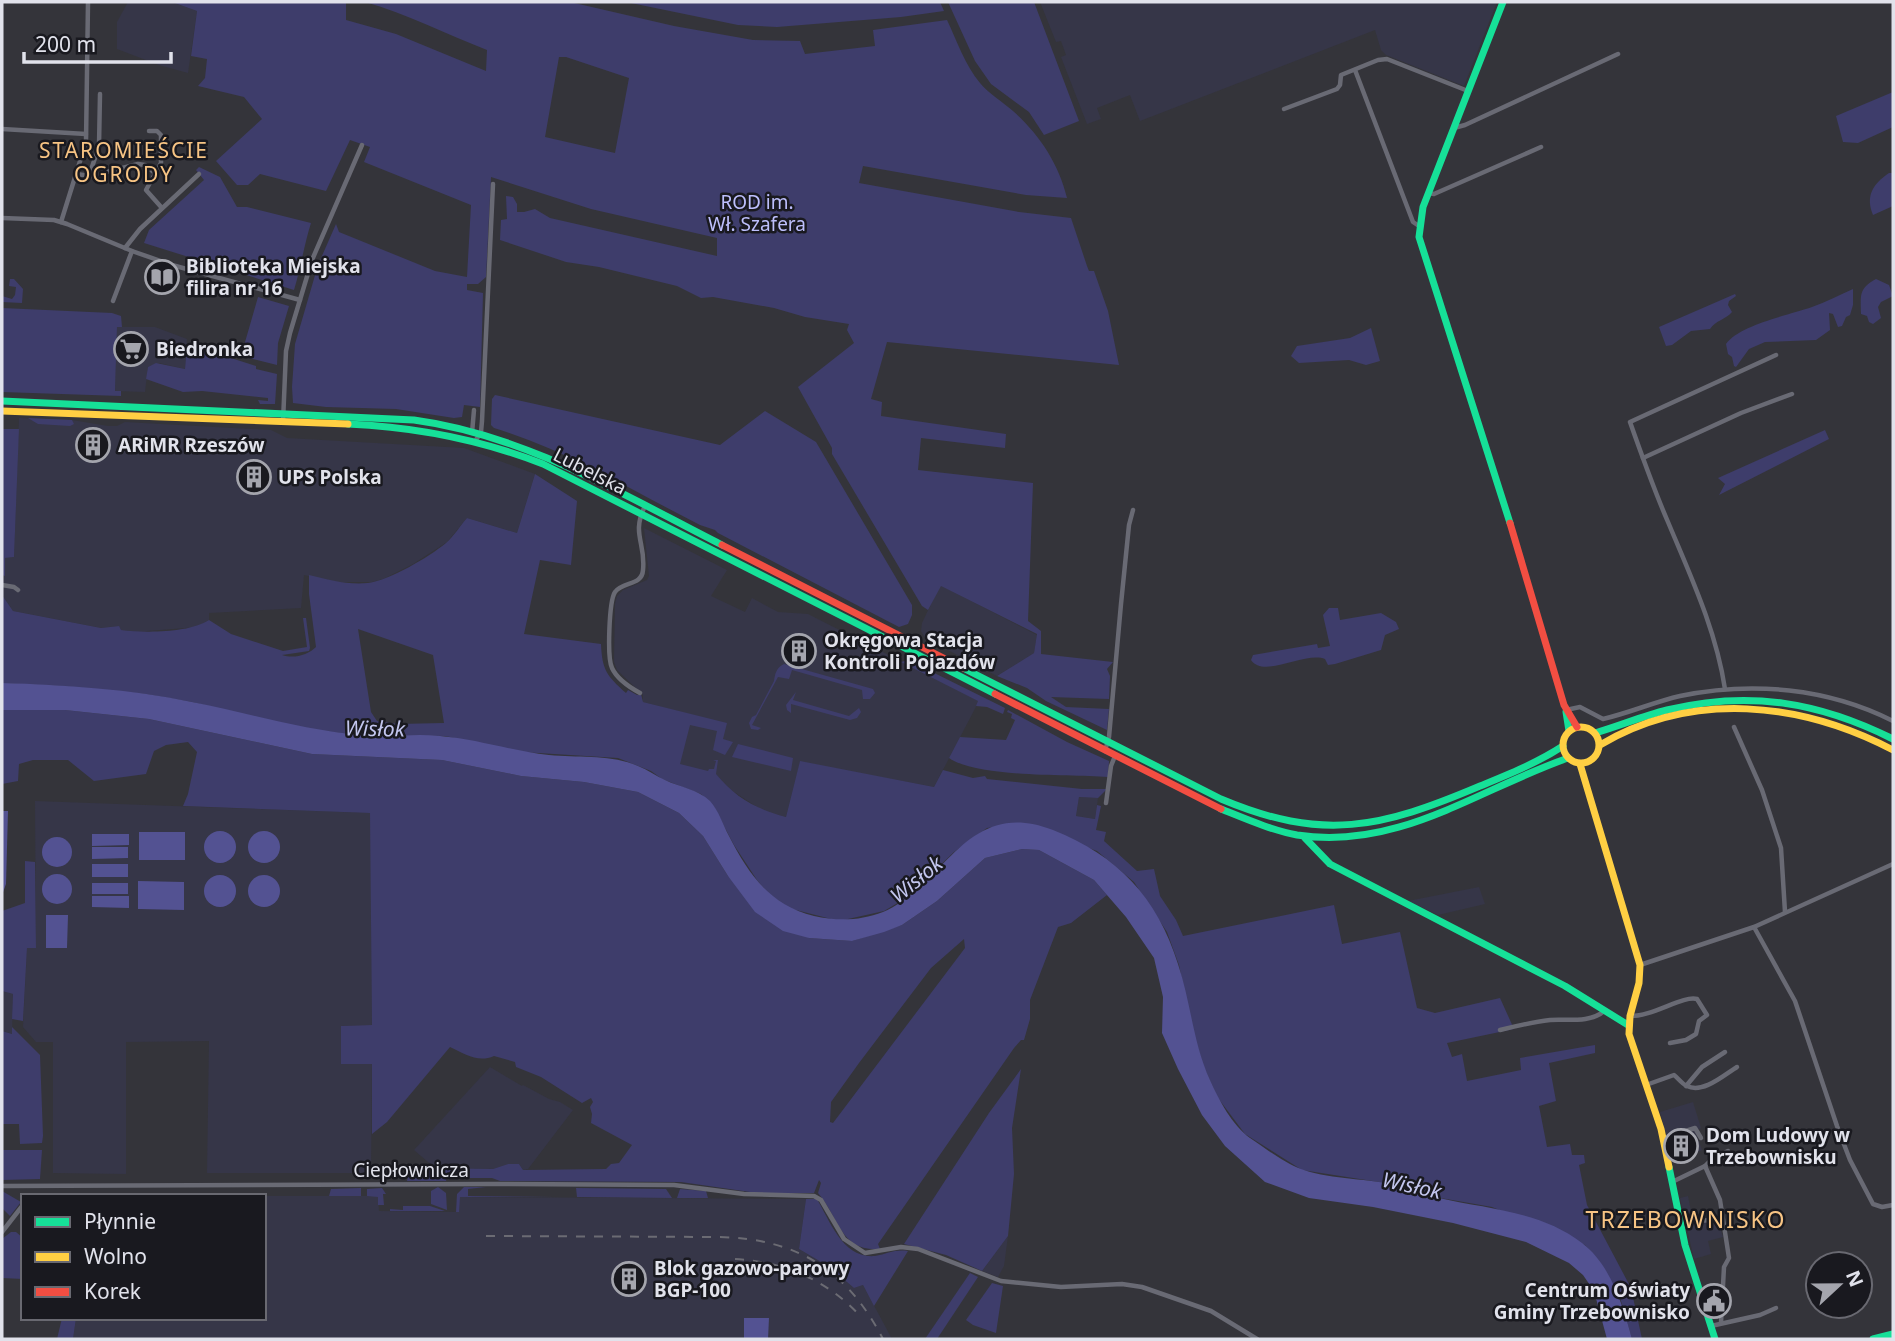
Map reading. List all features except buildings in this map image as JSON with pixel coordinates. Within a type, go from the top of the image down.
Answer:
[{"type":"main road","points":[[1503,2],[1428,193],[1419,226],[1424,255],[1479,422],[1573,729]]},
{"type":"main road","name":"Lubelska","points":[[2,401],[284,417],[426,421],[481,432],[540,453],[1227,803],[1270,819],[1299,826],[1352,826],[1389,820],[1453,799],[1563,746]]},
{"type":"main road","name":"Lubelska","points":[[2,411],[284,417]]},
{"type":"main road","name":"Lubelska","points":[[374,421],[476,440],[546,466],[1243,820],[1275,831],[1325,838],[1360,838],[1392,831],[1448,811],[1568,758]]},
{"type":"main road","points":[[1595,733],[1683,706],[1749,699],[1817,708],[1855,720],[1893,739]]},
{"type":"main road","points":[[1600,745],[1626,732],[1674,716],[1717,709],[1764,708],[1831,721],[1873,738],[1893,750]]},
{"type":"main road","points":[[1587,728],[1595,733],[1600,745],[1596,756],[1583,763],[1568,758],[1563,746],[1573,729],[1587,728]]},
{"type":"main road","points":[[1583,763],[1587,785],[1640,965],[1640,978],[1629,1016],[1632,1045],[1664,1138],[1680,1221],[1715,1339]]},
{"type":"main road","points":[[1389,820],[1395,822],[1392,831]]},
{"type":"main road","points":[[1304,837],[1330,864],[1565,986],[1628,1026]]},
{"type":"main road","points":[[1317,848],[1325,838]]},
{"type":"main road","points":[[1873,1339],[1893,1334]]},
{"type":"street","points":[[61,222],[85,149],[88,2]]},
{"type":"street","points":[[1454,128],[1618,54]]},
{"type":"street","points":[[1284,109],[1337,89],[1341,75],[1378,60],[1387,60],[1468,91]]},
{"type":"street","points":[[1355,70],[1413,222],[1419,226]]},
{"type":"street","points":[[89,176],[99,146],[100,94]]},
{"type":"street","points":[[2,129],[86,134]]},
{"type":"street","points":[[149,131],[157,131],[160,135],[161,163],[146,190],[162,208]]},
{"type":"street","points":[[284,417],[286,351],[300,300],[319,242],[362,145]]},
{"type":"street","points":[[1428,193],[1434,194],[1541,147]]},
{"type":"street","points":[[76,174],[89,176],[138,164],[145,165],[156,174]]},
{"type":"street","points":[[125,248],[140,229],[199,174]]},
{"type":"street","points":[[476,440],[481,432],[493,184]]},
{"type":"street","points":[[2,218],[61,222],[172,265],[300,300]]},
{"type":"street","points":[[113,301],[132,251]]},
{"type":"street","points":[[1724,690],[1719,657],[1692,575],[1668,522],[1630,422],[1776,355]]},
{"type":"street","points":[[1643,458],[1741,413],[1791,394]]},
{"type":"street","points":[[474,410],[471,430],[476,440]]},
{"type":"street","points":[[640,693],[617,676],[610,663],[611,605],[614,593],[639,580],[644,571],[637,525],[645,506]]},
{"type":"street","points":[[1106,803],[1121,604],[1129,524],[1133,510]]},
{"type":"street","points":[[2,584],[18,590]]},
{"type":"street","points":[[1566,710],[1580,707],[1603,719],[1679,696],[1724,690],[1786,690],[1828,696],[1893,721]]},
{"type":"street","points":[[1734,727],[1762,790],[1781,848],[1785,912]]},
{"type":"street","points":[[1640,965],[1755,927],[1893,864]]},
{"type":"street","points":[[1755,927],[1795,1001],[1850,1160],[1872,1204],[1882,1207],[1893,1205]]},
{"type":"street","points":[[1629,1016],[1660,1010],[1690,997],[1697,999],[1707,1015],[1699,1021],[1696,1034],[1686,1040],[1670,1043]]},
{"type":"street","points":[[1500,1030],[1549,1020],[1585,1018],[1604,1011]]},
{"type":"street","points":[[1686,1086],[1702,1067],[1726,1052]]},
{"type":"street","points":[[1646,1085],[1674,1075],[1686,1086],[1696,1088],[1737,1067]]},
{"type":"street","points":[[1664,1138],[1695,1128],[1701,1138]]},
{"type":"street","points":[[1672,1181],[1705,1166],[1728,1151]]},
{"type":"street","points":[[1705,1166],[1720,1200],[1729,1258],[1724,1267],[1721,1324]]},
{"type":"street","name":"Ciepłownicza","points":[[2,1186],[674,1185],[744,1194],[814,1196],[819,1198],[844,1239],[865,1253],[901,1247],[918,1249],[982,1275],[1005,1281],[1061,1287],[1122,1284],[1142,1287],[1211,1311],[1257,1339]]},
{"type":"street","points":[[29,1193],[30,1186]]},
{"type":"street","points":[[2,1232],[21,1208]]},
{"type":"street","points":[[1680,1221],[1722,1220]]},
{"type":"street","points":[[1706,1312],[1720,1307]]},
{"type":"street","points":[[1710,1326],[1760,1315],[1776,1308]]},
{"type":"shaded area","points":[[128,2],[172,2],[197,11],[188,73],[117,49],[117,22]]},
{"type":"shaded area","points":[[1040,2],[1497,2],[1464,86],[1386,55],[1381,50],[1375,30],[1140,121],[1130,95],[1097,108],[1101,119],[1087,124],[1061,57],[1066,55],[1061,41],[1056,42]]},
{"type":"shaded area","points":[[117,327],[155,327],[187,339],[185,369],[159,363],[148,367],[145,392],[115,391]]},
{"type":"shaded area","points":[[19,418],[72,420],[108,426],[125,422],[271,430],[287,438],[464,448],[535,474],[517,533],[467,518],[447,542],[383,579],[372,582],[337,582],[304,575],[301,608],[209,613],[209,620],[198,627],[135,632],[121,630],[118,626],[101,628],[13,611],[2,595],[5,558],[14,557]]},
{"type":"shaded area","points":[[644,528],[727,570],[711,596],[745,612],[752,598],[778,612],[808,614],[979,701],[934,787],[800,762],[786,817],[763,811],[728,788],[677,764],[687,717],[727,724],[643,702],[643,695],[617,670],[614,662],[615,604],[617,596],[623,590],[647,580],[649,576]]},
{"type":"shaded area","points":[[940,585],[1037,635],[1034,653],[997,676],[925,638],[921,631],[922,623]]},
{"type":"shaded area","points":[[2,683],[73,686],[169,698],[338,733],[440,736],[535,753],[627,762],[705,797],[716,809],[745,863],[762,886],[785,904],[823,918],[857,919],[883,912],[905,900],[977,834],[998,825],[1023,823],[1053,830],[1097,852],[1116,866],[1132,882],[1159,918],[1178,964],[1204,1066],[1222,1104],[1243,1133],[1281,1159],[1310,1172],[1391,1184],[1433,1197],[1513,1213],[1566,1232],[1592,1252],[1608,1274],[1620,1300],[1632,1339],[1607,1339],[1594,1291],[1583,1275],[1569,1263],[1526,1242],[1453,1223],[1309,1198],[1265,1182],[1225,1146],[1202,1115],[1178,1069],[1162,1033],[1163,997],[1154,958],[1126,917],[1094,880],[1039,850],[1022,849],[985,858],[937,901],[902,925],[884,932],[852,941],[809,938],[783,931],[755,912],[703,836],[679,813],[638,792],[584,782],[521,776],[442,760],[312,754],[149,719],[65,710],[2,710]]},
{"type":"shaded area","points":[[1079,797],[1098,798],[1095,819],[1076,816]]},
{"type":"shaded area","points":[[35,801],[371,813],[372,1025],[341,1026],[372,1063],[371,1173],[207,1173],[209,1041],[126,1042],[126,1174],[53,1173],[53,1042],[36,1042],[23,1027],[27,948],[36,947]]},
{"type":"shaded area","points":[[2,811],[8,811],[6,884],[2,895]]},
{"type":"shaded area","points":[[220,831],[231,836],[236,847],[231,858],[220,863],[209,858],[204,847],[209,836]]},
{"type":"shaded area","points":[[264,831],[275,836],[280,847],[275,858],[264,863],[253,858],[248,847],[253,836]]},
{"type":"shaded area","points":[[139,832],[185,832],[185,860],[139,860]]},
{"type":"shaded area","points":[[92,834],[129,834],[129,845],[92,846]]},
{"type":"shaded area","points":[[57,837],[68,841],[72,852],[68,863],[57,867],[46,863],[42,852],[46,841]]},
{"type":"shaded area","points":[[92,847],[128,847],[128,858],[92,859]]},
{"type":"shaded area","points":[[92,864],[128,864],[128,877],[92,877]]},
{"type":"shaded area","points":[[57,874],[68,878],[72,889],[68,900],[57,904],[46,900],[42,889],[46,878]]},
{"type":"shaded area","points":[[220,875],[231,880],[236,891],[231,902],[220,907],[209,902],[204,891],[209,880]]},
{"type":"shaded area","points":[[264,875],[275,880],[280,891],[275,902],[264,907],[253,902],[248,891],[253,880]]},
{"type":"shaded area","points":[[138,881],[184,882],[184,910],[138,909]]},
{"type":"shaded area","points":[[92,883],[128,883],[128,894],[92,894]]},
{"type":"shaded area","points":[[1479,887],[1485,904],[1438,915],[1408,901]]},
{"type":"shaded area","points":[[92,896],[129,896],[129,908],[92,907]]},
{"type":"shaded area","points":[[46,915],[68,915],[67,948],[46,948]]},
{"type":"shaded area","points":[[2,991],[13,994],[12,1034],[2,1031]]},
{"type":"shaded area","points":[[490,1067],[522,1086],[573,1110],[528,1169],[523,1170],[519,1164],[493,1169],[435,1168],[414,1150]]},
{"type":"shaded area","points":[[1693,1102],[1701,1128],[1695,1131],[1702,1150],[1674,1163],[1660,1112]]},
{"type":"shaded area","points":[[266,1196],[378,1196],[379,1211],[456,1212],[459,1211],[459,1197],[806,1199],[799,1249],[828,1266],[854,1288],[863,1285],[892,1339],[73,1339],[76,1320],[266,1320]]},
{"type":"shaded area","points":[[1688,1196],[1693,1221],[1716,1221],[1723,1237],[1708,1241],[1711,1254],[1694,1259],[1680,1198]]},
{"type":"shaded area","points":[[1008,1236],[1004,1266],[998,1277],[982,1271]]},
{"type":"shaded area","points":[[744,1318],[769,1318],[768,1339],[744,1339]]},
{"type":"green space","name":"ROD im. Wł. Szafera","points":[[172,2],[346,2],[346,20],[396,34],[486,71],[487,50],[365,2],[570,2],[674,26],[753,40],[800,41],[805,54],[875,46],[873,30],[947,20],[966,61],[980,83],[1022,120],[1047,150],[1059,173],[1067,198],[1026,195],[863,166],[859,183],[1019,212],[1071,218],[1087,266],[1089,271],[1094,271],[1108,311],[1119,365],[887,342],[871,399],[882,402],[881,416],[1006,434],[1005,448],[921,438],[918,470],[1033,483],[1028,621],[1041,631],[1041,654],[1113,662],[1107,669],[1110,676],[1109,699],[1051,697],[1066,707],[1109,709],[1107,730],[1046,701],[1027,688],[997,676],[1034,653],[1037,634],[941,586],[928,610],[922,606],[832,454],[832,448],[798,387],[854,343],[847,330],[849,324],[713,297],[701,298],[677,286],[566,262],[500,240],[501,220],[507,219],[506,196],[513,197],[517,212],[535,209],[550,218],[717,256],[717,238],[591,209],[491,177],[486,277],[478,284],[467,284],[467,290],[483,293],[480,407],[464,405],[462,417],[454,418],[396,409],[293,403],[295,344],[318,265],[336,224],[339,232],[435,271],[467,277],[471,205],[364,162],[370,147],[350,140],[326,191],[260,174],[248,185],[237,185],[216,161],[262,119],[244,97],[198,86],[205,78],[207,59],[191,56],[197,11]],"holes":[[[559,57],[629,78],[615,153],[545,137]]]},
{"type":"green space","points":[[601,2],[940,2],[944,11],[777,27],[738,25],[631,3]]},
{"type":"green space","points":[[948,2],[1034,2],[1079,121],[1044,135],[1029,112],[991,84],[975,61]]},
{"type":"green space","points":[[1893,92],[1893,127],[1858,143],[1843,142],[1836,116]]},
{"type":"green space","points":[[199,167],[220,177],[237,207],[247,207],[311,223],[294,290],[144,243],[149,230],[204,180],[196,170]]},
{"type":"green space","points":[[1889,173],[1893,173],[1893,206],[1873,215],[1870,196]]},
{"type":"green space","points":[[10,279],[14,279],[23,289],[22,303],[2,302],[2,296],[12,299],[15,295],[16,287],[9,286]]},
{"type":"green space","points":[[1876,279],[1889,285],[1893,296],[1881,302],[1878,307],[1881,318],[1873,324],[1867,316],[1861,314],[1861,297],[1863,289]]},
{"type":"green space","points":[[1853,289],[1853,305],[1842,326],[1838,327],[1833,314],[1829,313],[1830,330],[1816,340],[1765,342],[1749,349],[1736,367],[1734,366],[1726,344],[1732,337],[1765,321],[1817,305]]},
{"type":"green space","points":[[1735,294],[1729,301],[1732,312],[1729,315],[1710,329],[1691,331],[1672,345],[1666,346],[1659,327]]},
{"type":"green space","points":[[258,297],[289,306],[278,343],[277,365],[241,356]]},
{"type":"green space","points":[[2,308],[112,313],[121,316],[122,327],[117,327],[115,391],[121,391],[121,396],[2,392]]},
{"type":"green space","points":[[1371,328],[1380,361],[1366,365],[1349,360],[1299,363],[1291,356],[1297,346],[1350,338]]},
{"type":"green space","points":[[187,344],[277,374],[275,404],[260,404],[258,400],[268,401],[268,398],[202,391],[183,392],[146,379],[148,367],[156,363],[185,369]]},
{"type":"green space","points":[[495,395],[720,445],[765,411],[816,442],[912,605],[908,624],[899,627],[599,472],[548,448],[494,428],[491,425],[492,399]]},
{"type":"green space","points":[[28,418],[72,420],[74,424],[38,424]]},
{"type":"green space","points":[[2,429],[19,429],[14,557],[5,558],[5,576],[2,575]]},
{"type":"green space","points":[[1825,430],[1829,439],[1719,495],[1725,484],[1718,478]]},
{"type":"green space","points":[[535,474],[577,501],[571,565],[540,560],[524,634],[601,644],[607,672],[626,693],[628,690],[637,695],[641,694],[643,702],[727,723],[723,739],[733,742],[725,755],[713,750],[717,731],[690,725],[680,764],[708,771],[714,769],[716,761],[713,760],[718,760],[716,774],[731,790],[756,806],[786,817],[800,761],[934,787],[943,770],[973,778],[985,776],[987,779],[1107,789],[1098,798],[1079,797],[1076,816],[1095,819],[1097,805],[1101,806],[1096,830],[1106,832],[1104,841],[1137,871],[1154,869],[1160,896],[1183,936],[1334,905],[1342,944],[1400,932],[1417,1008],[1435,1013],[1500,998],[1514,1029],[1447,1043],[1452,1057],[1462,1054],[1467,1081],[1521,1070],[1520,1058],[1595,1045],[1595,1053],[1549,1063],[1556,1101],[1539,1106],[1547,1147],[1570,1144],[1572,1155],[1584,1155],[1585,1163],[1579,1165],[1587,1205],[1631,1288],[1642,1339],[1632,1339],[1621,1301],[1605,1270],[1585,1245],[1492,1207],[1435,1197],[1398,1185],[1302,1170],[1245,1134],[1218,1098],[1203,1065],[1192,1029],[1179,965],[1167,932],[1134,882],[1097,851],[1021,823],[987,828],[954,852],[906,898],[884,911],[839,921],[788,908],[769,894],[734,845],[714,807],[701,794],[618,758],[522,752],[445,736],[360,735],[304,729],[192,702],[146,694],[2,683],[2,595],[13,611],[101,628],[119,626],[121,630],[167,631],[209,620],[231,634],[283,651],[307,647],[303,618],[306,618],[309,651],[282,655],[296,656],[305,654],[316,647],[309,575],[353,583],[377,581],[409,567],[439,549],[467,518],[517,533]],"holes":[[[358,629],[433,655],[444,723],[398,724],[377,721],[371,712]]]},
{"type":"green space","points":[[1329,608],[1338,608],[1340,620],[1381,613],[1396,622],[1399,629],[1385,635],[1381,650],[1335,664],[1328,665],[1325,659],[1307,658],[1265,667],[1251,660],[1253,655],[1317,644],[1318,648],[1330,646],[1323,615]]},
{"type":"green space","points":[[908,660],[1005,708],[1003,714],[987,707],[976,706],[978,701],[901,662]]},
{"type":"green space","points":[[784,664],[873,689],[875,693],[870,699],[863,699],[862,690],[792,670],[789,679],[778,677],[752,725],[761,728],[751,729],[749,723],[752,717],[756,715],[778,669]]},
{"type":"green space","points":[[796,692],[793,700],[849,716],[859,708],[861,712],[857,718],[850,720],[791,704],[791,713],[786,705]]},
{"type":"green space","points":[[2,710],[65,710],[149,719],[312,754],[442,760],[521,776],[584,782],[638,792],[679,813],[703,836],[728,876],[809,938],[852,941],[902,925],[937,901],[985,858],[1022,849],[1039,850],[1094,880],[1107,895],[1071,923],[1058,927],[1030,1000],[1030,1019],[1024,1040],[1014,1048],[878,1244],[880,1249],[867,1248],[856,1245],[842,1231],[818,1193],[821,1183],[819,1180],[814,1193],[757,1193],[681,1182],[500,1181],[492,1178],[407,1181],[409,1171],[435,1168],[493,1169],[519,1164],[523,1170],[606,1169],[611,1164],[619,1163],[632,1145],[591,1123],[591,1098],[582,1103],[541,1077],[516,1067],[515,1062],[494,1056],[477,1058],[450,1047],[387,1122],[372,1134],[372,1064],[341,1064],[341,1026],[372,1025],[370,813],[183,806],[197,752],[188,742],[166,745],[154,751],[146,774],[94,781],[68,760],[33,760],[19,764],[18,781],[2,784]],"holes":[[[964,939],[965,948],[833,1123],[830,1122],[831,1102],[931,968]]]},
{"type":"green space","points":[[1008,710],[1109,761],[1108,777],[1002,772],[981,769],[949,758],[960,737],[1006,740],[1015,720],[1011,718],[1012,714],[1007,712]]},
{"type":"green space","points":[[738,744],[793,758],[791,771],[732,757]]},
{"type":"green space","points":[[25,861],[35,862],[36,948],[27,948],[23,1021],[12,1019],[13,994],[2,991],[2,911],[25,903]]},
{"type":"green space","points":[[12,1027],[40,1055],[42,1143],[20,1144],[19,1124],[2,1124],[2,1031],[12,1034]]},
{"type":"green space","points":[[1021,1069],[1012,1128],[1014,1174],[1008,1236],[982,1271],[946,1255],[904,1244],[989,1113]]},
{"type":"green space","points":[[2,1150],[42,1150],[40,1179],[2,1180]]},
{"type":"green space","points":[[438,1187],[446,1193],[447,1210],[431,1204],[431,1191]]},
{"type":"green space","points":[[464,1187],[486,1187],[468,1189],[468,1196],[555,1197],[460,1197],[459,1212],[456,1212],[457,1194]]},
{"type":"green space","points":[[361,1188],[361,1196],[329,1196],[331,1189]]},
{"type":"green space","points":[[382,1188],[386,1194],[383,1194],[384,1205],[378,1205],[378,1197],[367,1196],[367,1189]]},
{"type":"green space","points":[[576,1188],[666,1189],[672,1198],[577,1197]]},
{"type":"green space","points":[[680,1189],[706,1191],[708,1198],[677,1198]]},
{"type":"green space","points":[[2,1191],[21,1202],[10,1216],[2,1208]]},
{"type":"green space","points":[[806,1199],[817,1199],[839,1237],[854,1251],[875,1256],[908,1251],[874,1306],[863,1285],[854,1288],[828,1266],[799,1249]]},
{"type":"green space","points":[[403,1206],[430,1206],[445,1211],[390,1211],[403,1210]]},
{"type":"green space","points":[[11,1232],[21,1236],[21,1279],[2,1278],[2,1239]]},
{"type":"green space","points":[[970,1273],[978,1277],[937,1339],[925,1339]]},
{"type":"green space","points":[[992,1283],[1003,1286],[996,1333],[966,1320]]},
{"type":"green space","points":[[62,1320],[76,1320],[73,1339],[57,1339]]},
{"type":"railway","points":[[486,1236],[720,1237],[773,1244],[796,1252],[836,1277],[869,1315],[883,1339]]},
{"type":"railway","points":[[735,1259],[771,1264],[804,1275],[835,1293],[862,1318]]},
{"type":"traffic: fast","points":[[1503,2],[1423,207],[1419,237],[1510,523]]},
{"type":"traffic: fast","points":[[2,401],[414,420],[455,428],[495,439],[573,469],[722,545]]},
{"type":"traffic: fast","points":[[348,424],[447,436],[543,464],[995,694]]},
{"type":"traffic: fast","points":[[963,668],[1221,799],[1257,813],[1291,821],[1322,825],[1352,824],[1412,812],[1512,773],[1563,746]]},
{"type":"traffic: fast","points":[[1595,733],[1667,710],[1726,701],[1755,701],[1811,708],[1865,726],[1893,739]]},
{"type":"traffic: fast","points":[[1566,712],[1569,731]]},
{"type":"traffic: fast","points":[[1221,809],[1297,835],[1334,838],[1369,834],[1437,814],[1568,758]]},
{"type":"traffic: fast","points":[[1305,838],[1330,864],[1565,986],[1628,1025]]},
{"type":"traffic: fast","points":[[1669,1167],[1685,1245],[1715,1339]]},
{"type":"traffic: fast","points":[[1873,1339],[1893,1334]]},
{"type":"traffic: slow","points":[[2,411],[348,424]]},
{"type":"traffic: slow","points":[[1600,745],[1636,727],[1672,716],[1709,710],[1747,709],[1821,721],[1893,750]]},
{"type":"traffic: slow","points":[[1581,727],[1594,732],[1599,745],[1594,758],[1581,763],[1568,758],[1563,745],[1568,732],[1581,727]]},
{"type":"traffic: slow","points":[[1580,764],[1640,965],[1629,1034],[1661,1129],[1669,1167]]},
{"type":"traffic: jam","points":[[1510,523],[1564,705],[1577,727]]},
{"type":"traffic: jam","points":[[722,545],[963,668]]},
{"type":"traffic: jam","points":[[995,694],[1221,809]]},
{"type":"place","name":"Biblioteka Miejska filira nr 16","points":[[162,277]]},
{"type":"place","name":"Biedronka","points":[[131,349]]},
{"type":"place","name":"ARiMR Rzeszów","points":[[93,445]]},
{"type":"place","name":"UPS Polska","points":[[254,477]]},
{"type":"place","name":"Okręgowa Stacja Kontroli Pojazdów","points":[[799,651]]},
{"type":"place","name":"Dom Ludowy w Trzebownisku","points":[[1681,1146]]},
{"type":"place","name":"Blok gazowo-parowy BGP-100","points":[[629,1279]]},
{"type":"place","name":"Centrum Oświaty Gminy Trzebownisko","points":[[1714,1301]]},
{"type":"district","name":"STAROMIEŚCIE OGRODY","points":[[124,162]]},
{"type":"district","name":"TRZEBOWNISKO","points":[[1686,1219]]},
{"type":"water label","name":"Wisłok","points":[[375,728]]},
{"type":"water label","name":"Wisłok","points":[[916,879]]},
{"type":"water label","name":"Wisłok","points":[[1412,1185]]}]
